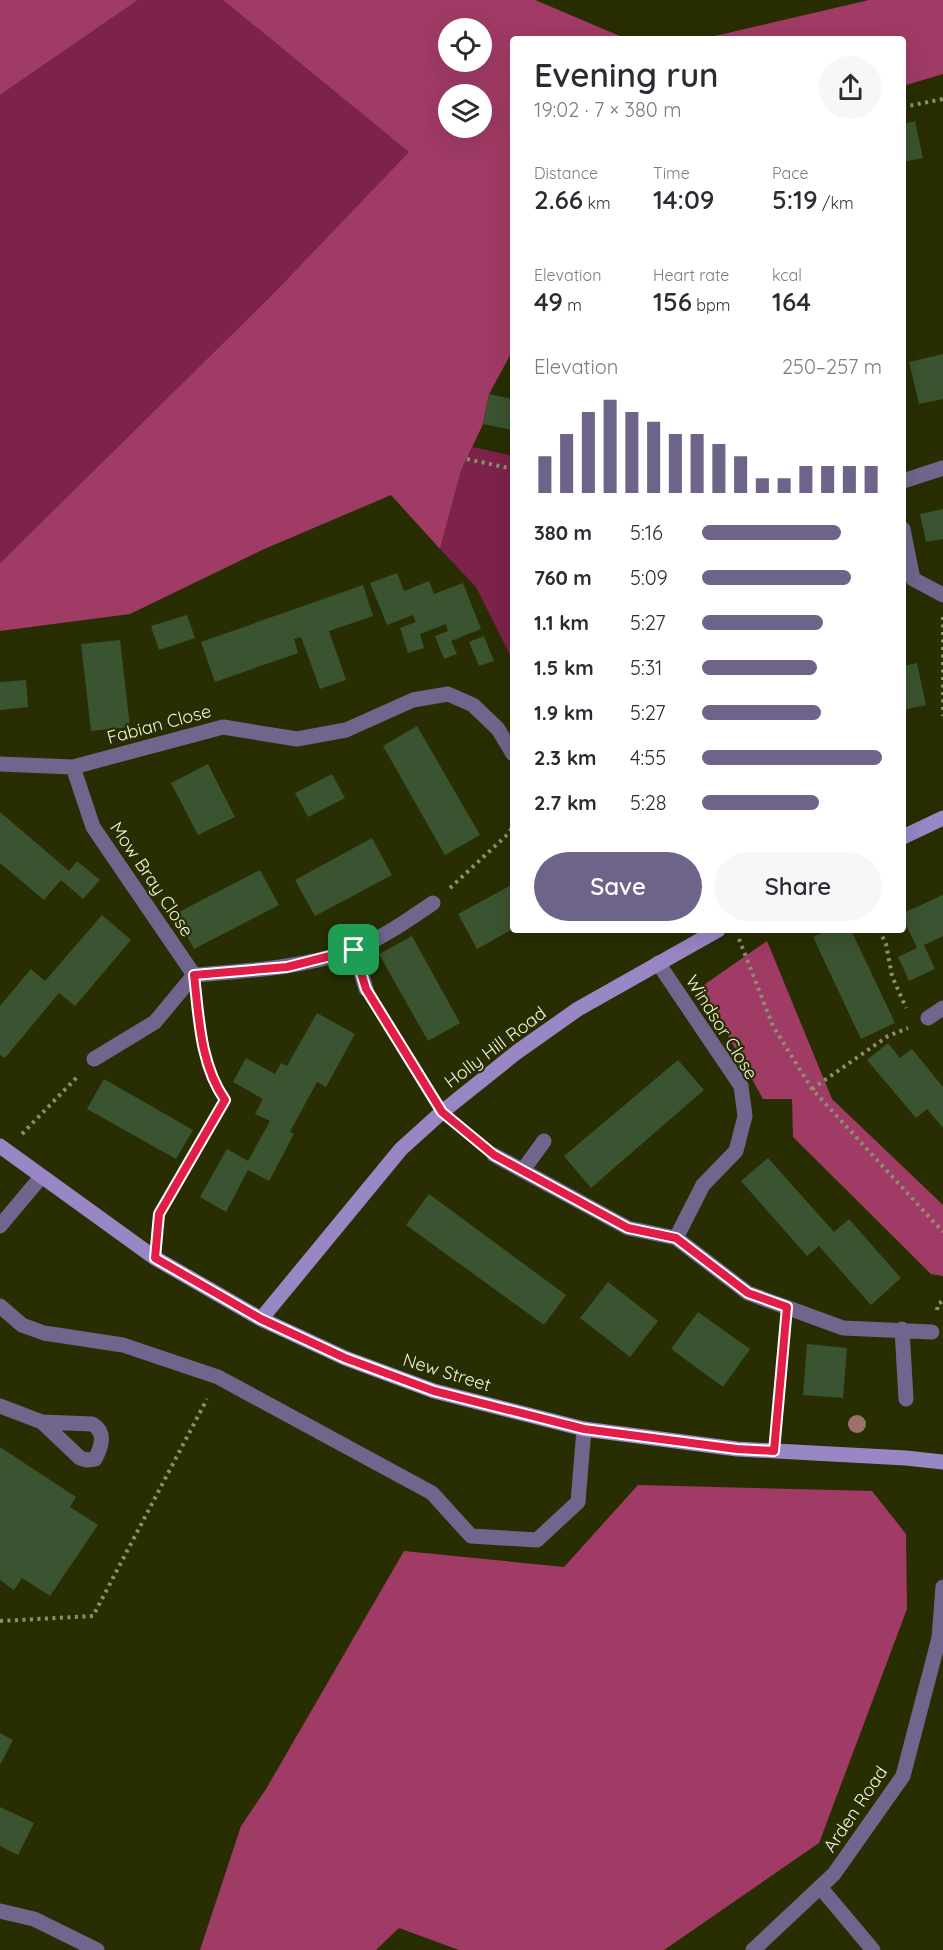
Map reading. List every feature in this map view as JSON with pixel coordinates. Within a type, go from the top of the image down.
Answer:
[{"type":"street","points":[[906,480],[943,468]]},
{"type":"street","points":[[906,544],[913,579],[943,595]]},
{"type":"street","name":"Fabian Close","points":[[0,764],[73,767],[223,727],[297,739],[346,730],[413,700],[448,694],[473,705],[498,729],[510,749]]},
{"type":"street","name":"Mow Bray Close","points":[[73,767],[93,827],[194,975]]},
{"type":"street","points":[[906,836],[943,818]]},
{"type":"street","points":[[94,1059],[155,1022],[194,975],[287,967],[354,950],[401,925],[433,903]]},
{"type":"street","name":"Holly Hill Road","points":[[261,1319],[401,1149],[442,1112],[516,1052],[578,1010],[713,933]]},
{"type":"street","points":[[354,950],[366,989]]},
{"type":"street","name":"Windsor Close","points":[[658,963],[741,1086],[744,1116],[736,1151],[703,1185],[676,1238]]},
{"type":"street","points":[[928,1018],[943,1008]]},
{"type":"street","points":[[523,1170],[544,1141]]},
{"type":"street","name":"New Street","points":[[3,1148],[155,1258],[261,1319],[345,1358],[434,1391],[584,1429],[737,1449],[943,1462]]},
{"type":"street","points":[[494,1155],[628,1228],[676,1238],[748,1293],[843,1328],[932,1332]]},
{"type":"street","points":[[0,1227],[41,1177]]},
{"type":"street","points":[[0,1307],[22,1325],[44,1333],[123,1345],[218,1377],[432,1493],[471,1536],[537,1540],[578,1502],[584,1429]]},
{"type":"street","points":[[902,1329],[906,1399]]},
{"type":"street","points":[[0,1406],[42,1422]]},
{"type":"street","name":"Arden Road","points":[[753,1950],[834,1874],[903,1776],[939,1638],[943,1587]]},
{"type":"street","points":[[820,1887],[873,1950]]},
{"type":"street","points":[[0,1911],[34,1919],[97,1950]]},
{"type":"path","points":[[906,106],[943,99]]},
{"type":"path","points":[[467,459],[510,468]]},
{"type":"path","points":[[943,595],[943,716]]},
{"type":"path","points":[[433,903],[510,831]]},
{"type":"path","points":[[737,933],[773,1026],[812,1089],[940,1226],[943,1232]]},
{"type":"path","points":[[880,933],[886,945],[892,976],[914,1026]]},
{"type":"path","points":[[155,1258],[159,1214],[225,1100],[214,1085],[207,1065],[194,975]]},
{"type":"path","points":[[366,989],[442,1112],[494,1155]]},
{"type":"path","points":[[812,1089],[888,1036],[928,1018]]},
{"type":"path","points":[[3,1148],[94,1059]]},
{"type":"path","points":[[774,1451],[787,1307]]},
{"type":"path","points":[[0,1621],[93,1616],[218,1377]]},
{"type":"shaded area","points":[[0,0],[138,0],[0,95]]},
{"type":"shaded area","points":[[138,0],[223,0],[410,152],[273,294],[0,563],[0,95]]},
{"type":"shaded area","points":[[223,0],[535,0],[620,36],[510,36],[510,356],[489,394],[483,424],[461,471],[440,549],[391,495],[262,550],[130,614],[0,631],[0,563],[273,294],[409,152]]},
{"type":"shaded area","points":[[869,0],[943,0],[943,74],[906,85],[906,36],[715,36]]},
{"type":"shaded area","points":[[473,447],[510,455],[510,655],[476,587],[440,549],[461,471]]},
{"type":"shaded area","points":[[767,941],[832,1099],[943,1205],[943,1276],[931,1274],[793,1137],[792,1099],[763,1099],[701,987]]},
{"type":"shaded area","points":[[638,1485],[872,1491],[906,1534],[907,1609],[819,1843],[664,1950],[459,1950],[399,1928],[376,1950],[200,1950],[241,1826],[266,1789],[404,1551],[564,1567]]},
{"type":"building","points":[[915,121],[923,158],[906,161],[906,123]]},
{"type":"building","points":[[943,354],[943,399],[919,404],[909,362]]},
{"type":"building","points":[[489,394],[510,398],[510,429],[483,424]]},
{"type":"building","points":[[943,509],[943,539],[926,542],[920,514]]},
{"type":"building","points":[[397,573],[404,591],[429,581],[434,594],[463,583],[481,629],[451,641],[457,654],[444,659],[435,636],[448,631],[446,624],[420,634],[424,648],[408,653],[400,628],[416,622],[413,615],[387,625],[370,583]]},
{"type":"building","points":[[363,585],[373,616],[329,631],[346,680],[320,689],[301,637],[294,639],[298,653],[215,682],[201,642]]},
{"type":"building","points":[[187,615],[195,638],[159,650],[151,626]]},
{"type":"building","points":[[484,636],[494,661],[479,666],[469,642]]},
{"type":"building","points":[[120,640],[130,727],[91,731],[81,644]]},
{"type":"building","points":[[917,663],[926,705],[906,709],[906,665]]},
{"type":"building","points":[[26,680],[28,707],[0,710],[0,682]]},
{"type":"building","points":[[417,726],[480,835],[445,855],[383,746]]},
{"type":"building","points":[[208,764],[235,817],[198,835],[171,783]]},
{"type":"building","points":[[332,774],[345,798],[308,817],[295,793]]},
{"type":"building","points":[[0,812],[69,871],[77,861],[100,880],[83,899],[61,880],[44,900],[0,863]]},
{"type":"building","points":[[372,838],[392,875],[315,916],[295,880]]},
{"type":"building","points":[[260,870],[279,905],[194,949],[175,914]]},
{"type":"building","points":[[510,886],[510,931],[477,949],[458,914]]},
{"type":"building","points":[[943,895],[943,936],[924,945],[935,969],[909,981],[898,957],[917,948],[906,924],[906,912]]},
{"type":"building","points":[[102,915],[131,940],[75,1006],[59,993],[5,1058],[0,1055],[0,1006],[31,969],[45,981]]},
{"type":"building","points":[[822,933],[852,933],[895,1023],[861,1039],[813,937]]},
{"type":"building","points":[[412,936],[460,1023],[428,1041],[379,954]]},
{"type":"building","points":[[317,1013],[355,1034],[326,1087],[317,1082],[290,1132],[294,1134],[269,1181],[248,1170],[226,1212],[200,1197],[227,1149],[248,1161],[270,1121],[255,1114],[263,1099],[233,1082],[246,1058],[275,1074],[281,1063],[287,1066]]},
{"type":"building","points":[[888,1043],[900,1058],[912,1049],[943,1087],[943,1128],[927,1109],[916,1118],[867,1060]]},
{"type":"building","points":[[678,1060],[704,1090],[591,1188],[564,1156]]},
{"type":"building","points":[[104,1079],[193,1130],[176,1159],[87,1109]]},
{"type":"building","points":[[768,1158],[834,1232],[849,1219],[901,1278],[871,1305],[819,1246],[807,1256],[741,1181]]},
{"type":"building","points":[[429,1194],[566,1295],[544,1325],[406,1225]]},
{"type":"building","points":[[608,1282],[658,1321],[630,1357],[580,1318]]},
{"type":"building","points":[[698,1312],[750,1349],[723,1387],[671,1349]]},
{"type":"building","points":[[807,1344],[847,1348],[843,1398],[803,1395]]},
{"type":"building","points":[[0,1447],[76,1497],[70,1507],[98,1525],[50,1596],[22,1578],[14,1590],[0,1580]]},
{"type":"building","points":[[0,1733],[13,1740],[0,1765]]},
{"type":"building","points":[[0,1807],[34,1823],[18,1855],[0,1846]]},
{"type":"route","points":[[354,950],[366,989],[442,1112],[494,1155],[628,1228],[676,1238],[748,1293],[787,1307],[774,1451],[737,1449],[584,1429],[434,1391],[345,1358],[261,1319],[155,1258],[159,1214],[225,1100],[214,1085],[207,1065],[194,975],[287,967],[354,950]]}]
